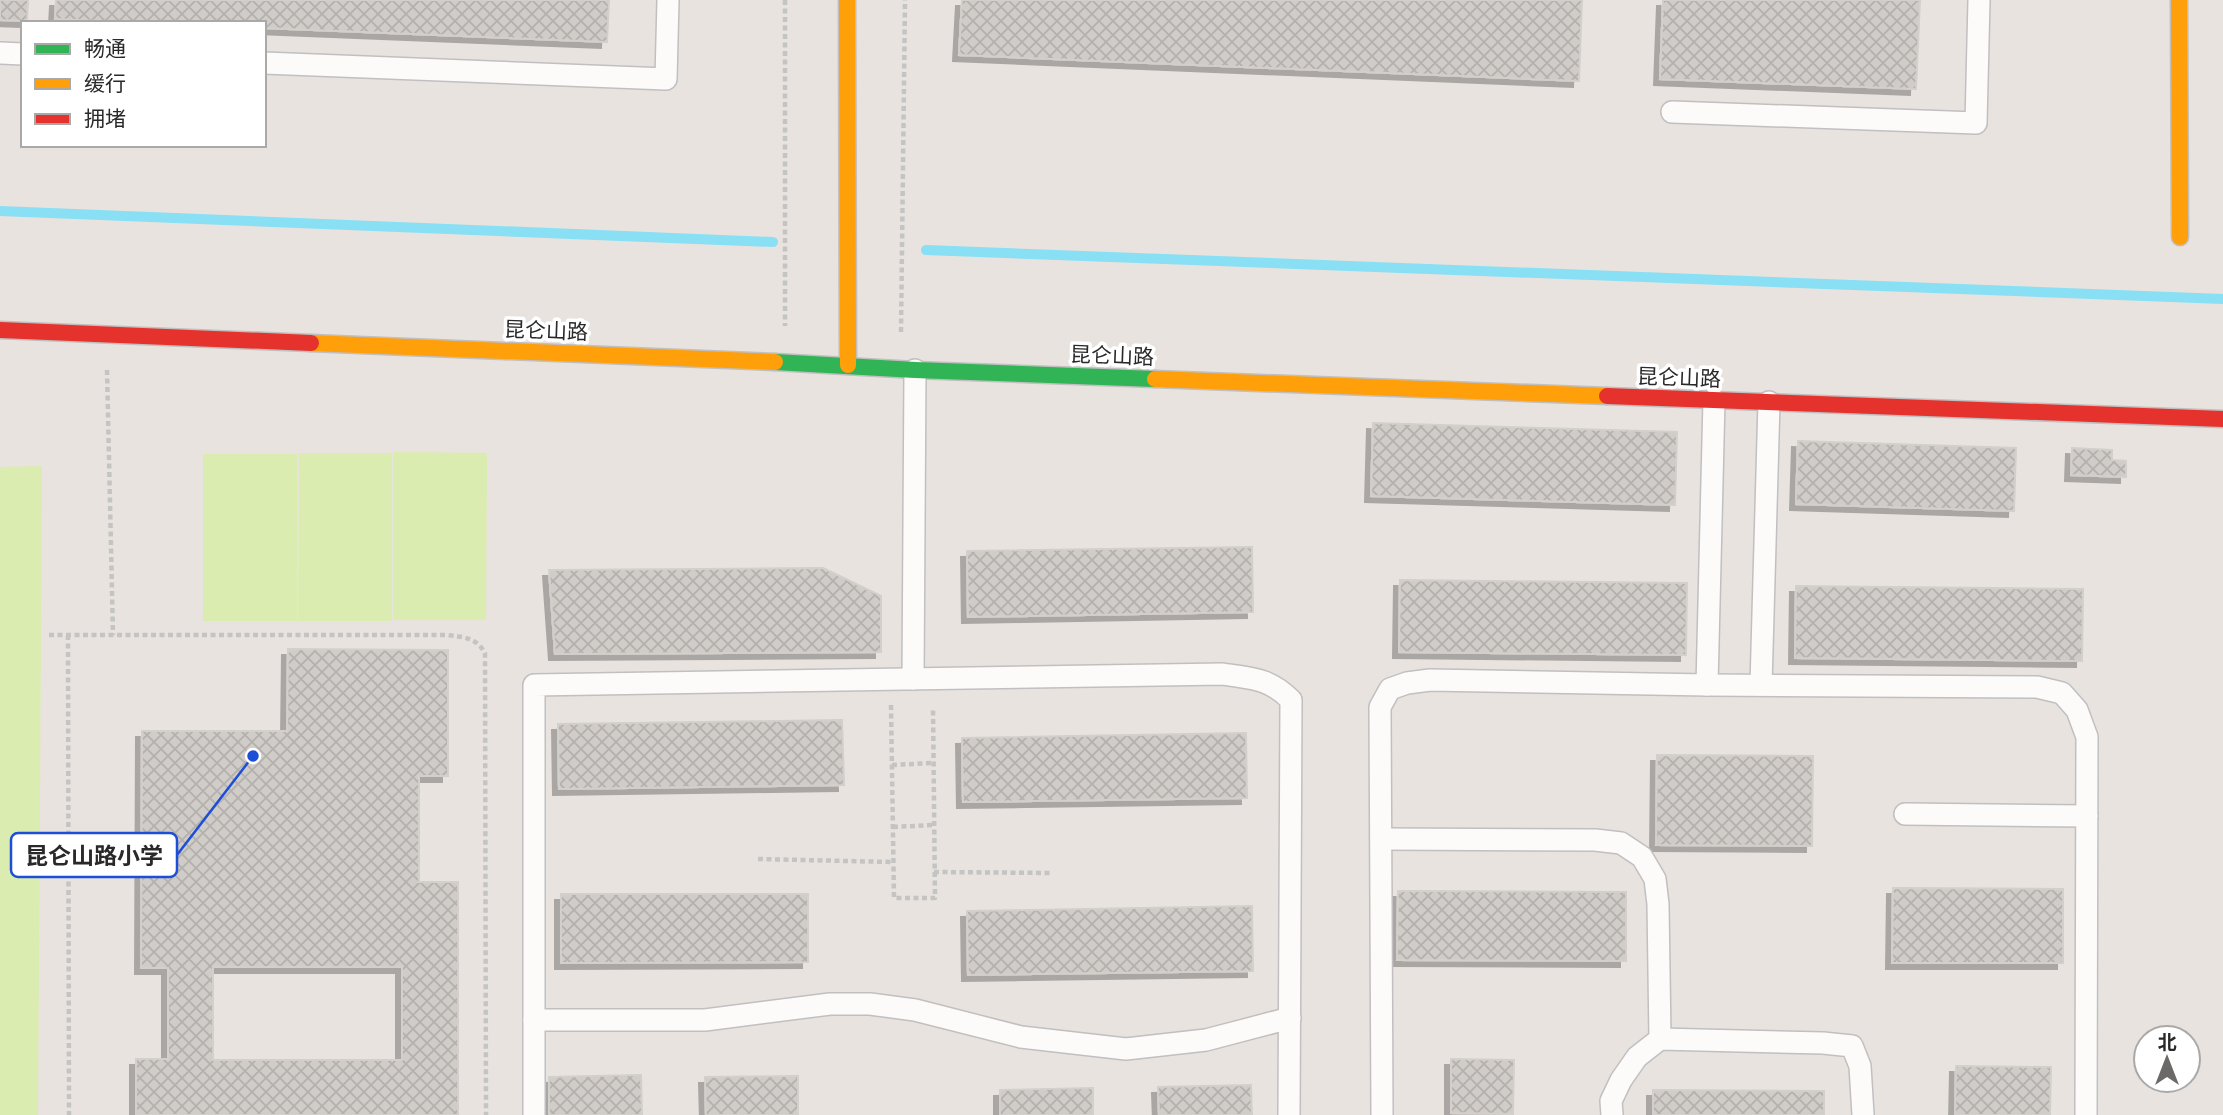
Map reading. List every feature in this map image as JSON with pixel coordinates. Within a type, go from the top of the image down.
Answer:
[{"type":"street","points":[[847,0],[848,365]]},
{"type":"street","points":[[2179,0],[2180,237]]},
{"type":"street","name":"昆仑山路","points":[[0,330],[908,369],[2223,419]]},
{"type":"lane","points":[[266,63],[666,79],[668,0]]},
{"type":"lane","points":[[1672,112],[1976,123],[1979,0]]},
{"type":"lane","points":[[0,53],[21,54]]},
{"type":"lane","points":[[908,369],[923,679]]},
{"type":"lane","points":[[1707,685],[1714,400]]},
{"type":"lane","points":[[1761,685],[1769,402]]},
{"type":"lane","points":[[534,1115],[534,685],[1223,674],[1258,680],[1277,687],[1291,700],[1289,1115]]},
{"type":"lane","points":[[1382,1115],[1380,708],[1390,690],[1408,683],[1430,680],[2037,687],[2062,693],[2077,710],[2087,737],[2086,1115]]},
{"type":"lane","points":[[1905,814],[2087,816]]},
{"type":"lane","points":[[1381,839],[1595,840],[1621,843],[1642,857],[1655,879],[1658,904],[1660,1039]]},
{"type":"lane","points":[[534,1020],[705,1020],[830,1004],[870,1004],[915,1010],[1021,1037],[1126,1049],[1206,1040],[1290,1018]]},
{"type":"lane","points":[[1612,1115],[1611,1101],[1621,1080],[1637,1057],[1660,1039],[1852,1046],[1860,1066],[1863,1115]]},
{"type":"path","points":[[785,0],[785,362]]},
{"type":"path","points":[[905,0],[908,369]]},
{"type":"path","points":[[106,334],[113,635]]},
{"type":"path","points":[[48,635],[446,635],[480,643],[485,653],[486,1115]]},
{"type":"path","points":[[68,635],[69,1115]]},
{"type":"path","points":[[891,680],[894,898],[935,898],[933,763],[923,679]]},
{"type":"path","points":[[892,765],[933,763]]},
{"type":"path","points":[[893,827],[934,825]]},
{"type":"path","points":[[758,859],[893,862]]},
{"type":"path","points":[[934,872],[1051,873]]},
{"type":"green space","points":[[393,452],[487,453],[486,620],[393,620]]},
{"type":"green space","points":[[299,453],[392,453],[392,621],[298,621]]},
{"type":"green space","points":[[203,454],[297,454],[297,621],[203,621]]},
{"type":"green space","points":[[42,466],[38,1115],[0,1115],[0,467]]},
{"type":"building","points":[[0,0],[28,0],[27,21],[0,20]]},
{"type":"building","points":[[56,0],[609,0],[607,42],[266,28],[266,21],[55,19]]},
{"type":"building","points":[[962,0],[1582,0],[1579,81],[959,55]]},
{"type":"building","points":[[1663,0],[1920,0],[1916,89],[1660,79]]},
{"type":"building","points":[[1373,423],[1677,432],[1675,505],[1371,496]]},
{"type":"building","points":[[1798,441],[2016,448],[2014,511],[1796,504]]},
{"type":"building","points":[[2072,448],[2112,450],[2112,460],[2126,461],[2126,477],[2071,475]]},
{"type":"building","points":[[1252,547],[1253,612],[968,617],[967,551]]},
{"type":"building","points":[[823,568],[881,596],[881,652],[555,654],[549,570]]},
{"type":"building","points":[[1400,580],[1687,583],[1686,655],[1399,652]]},
{"type":"building","points":[[1796,586],[2083,589],[2082,661],[1795,658]]},
{"type":"building","points":[[288,649],[448,650],[448,776],[419,776],[419,882],[458,882],[458,1115],[136,1115],[136,1059],[168,1059],[168,968],[141,968],[142,731],[287,731]],"holes":[[[213,967],[402,967],[402,1060],[213,1060]]]},
{"type":"building","points":[[842,720],[844,785],[559,789],[558,724]]},
{"type":"building","points":[[1246,733],[1247,798],[963,802],[962,738]]},
{"type":"building","points":[[1657,755],[1813,756],[1812,846],[1656,845]]},
{"type":"building","points":[[1893,888],[2063,889],[2063,963],[1892,963]]},
{"type":"building","points":[[1398,891],[1626,892],[1626,961],[1397,960]]},
{"type":"building","points":[[561,894],[808,894],[808,962],[561,963]]},
{"type":"building","points":[[1252,906],[1253,971],[968,975],[967,911]]},
{"type":"building","points":[[1451,1059],[1514,1060],[1513,1114],[1451,1113]]},
{"type":"building","points":[[1956,1066],[2051,1067],[2050,1115],[1955,1115]]},
{"type":"building","points":[[641,1075],[642,1115],[549,1115],[549,1077]]},
{"type":"building","points":[[798,1076],[798,1115],[706,1115],[705,1077]]},
{"type":"building","points":[[1251,1085],[1252,1115],[1159,1115],[1158,1087]]},
{"type":"building","points":[[1093,1088],[1093,1115],[1000,1115],[1000,1090]]},
{"type":"building","points":[[1653,1090],[1824,1091],[1824,1115],[1653,1115]]},
{"type":"waterway","points":[[0,211],[773,242]]},
{"type":"waterway","points":[[926,250],[2223,299]]},
{"type":"traffic: fast","points":[[775,362],[1155,379]]},
{"type":"traffic: slow","points":[[847,0],[848,365]]},
{"type":"traffic: slow","points":[[2179,0],[2180,237]]},
{"type":"traffic: slow","points":[[311,343],[775,362]]},
{"type":"traffic: slow","points":[[1155,379],[1607,396]]},
{"type":"traffic: jam","points":[[0,330],[311,343]]},
{"type":"traffic: jam","points":[[1607,396],[2223,419]]},
{"type":"place","name":"昆仑山路小学","points":[[253,756]]}]
